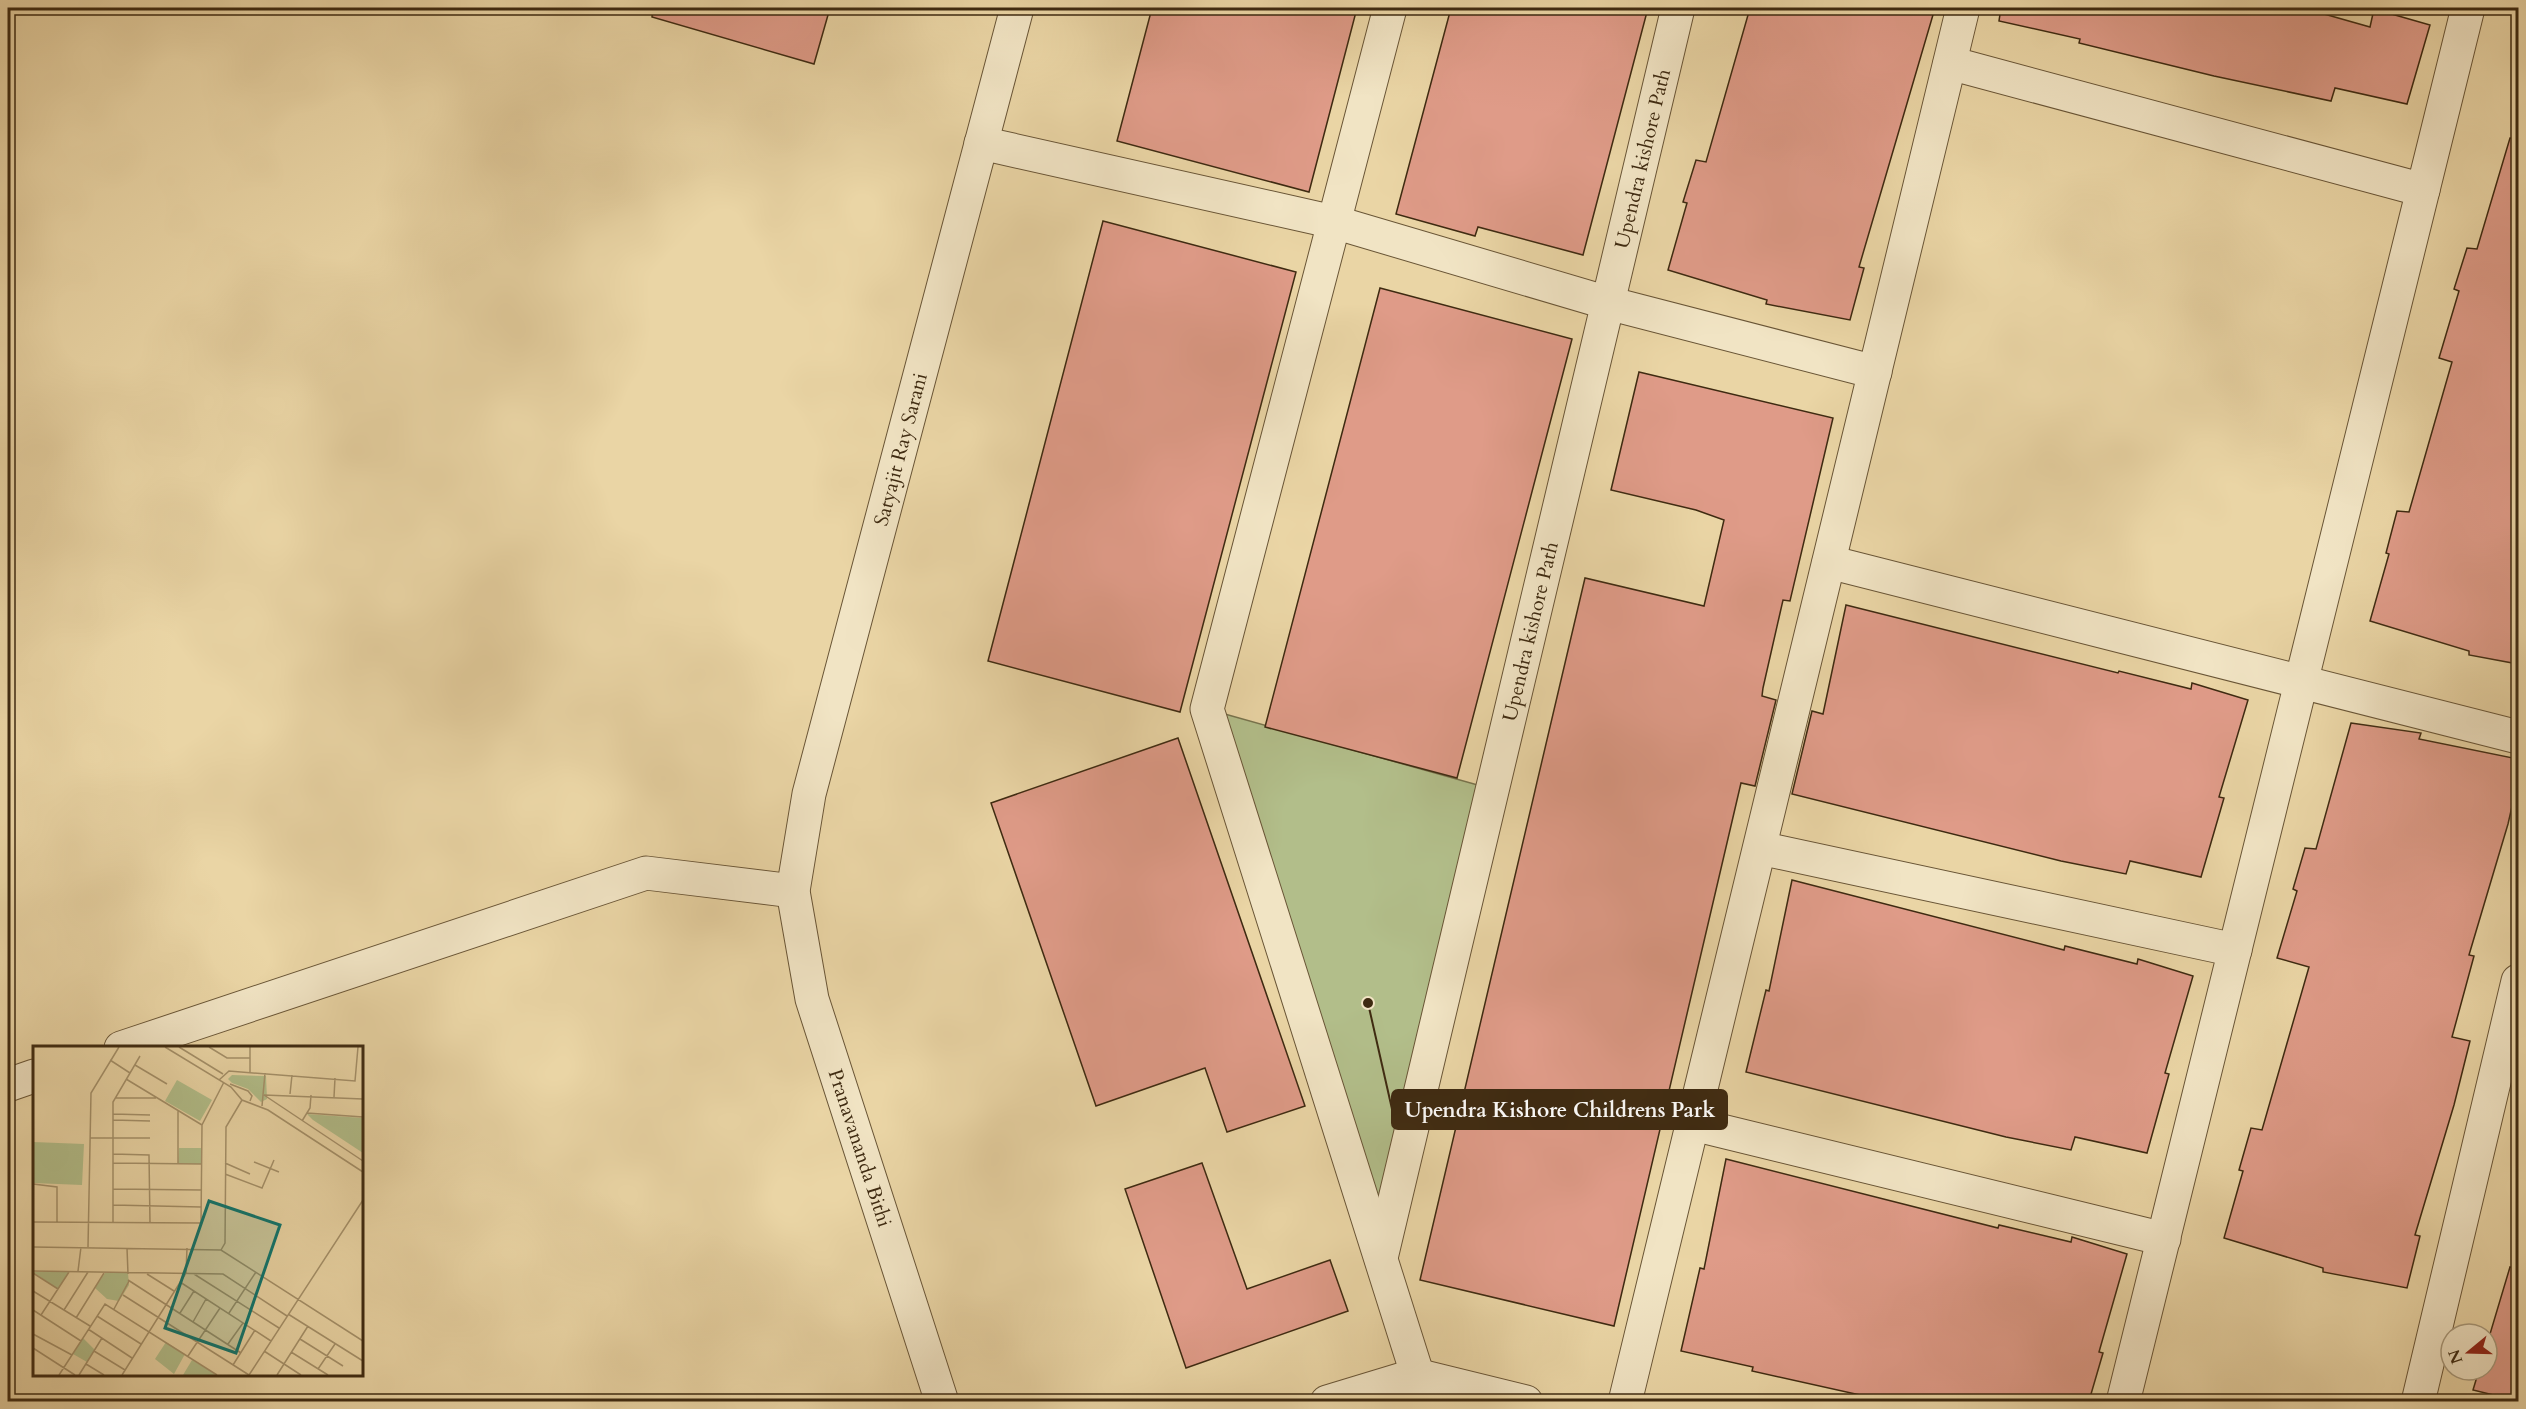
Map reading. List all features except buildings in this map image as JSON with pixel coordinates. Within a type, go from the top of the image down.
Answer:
[{"type":"street","name":"Satyajit Ray Sarani","points":[[793,891],[809,794],[1017,8]]},
{"type":"street","points":[[1390,8],[1207,709],[1421,1388]]},
{"type":"street","name":"Upendra kishore Path","points":[[1381,1258],[1678,8]]},
{"type":"street","points":[[1625,1401],[1963,8]]},
{"type":"street","points":[[2123,1401],[2468,8]]},
{"type":"street","points":[[1950,63],[2423,190]]},
{"type":"street","points":[[981,143],[1334,222],[1608,303],[1875,372]]},
{"type":"street","points":[[1829,562],[2518,737]]},
{"type":"street","points":[[1760,848],[2235,950]]},
{"type":"street","points":[[124,1046],[646,873],[793,891]]},
{"type":"street","name":"Pranavananda Bithi","points":[[793,891],[812,999],[942,1401]]},
{"type":"street","points":[[2418,1401],[2518,981]]},
{"type":"street","points":[[8,1085],[33,1076]]},
{"type":"street","points":[[1693,1124],[2164,1239]]},
{"type":"street","points":[[1327,1401],[1421,1388],[1526,1401]]},
{"type":"green space","points":[[1207,709],[1492,789],[1378,1216]]},
{"type":"place","name":"Upendra Kishore Childrens Park","points":[[1368,1003]]}]
